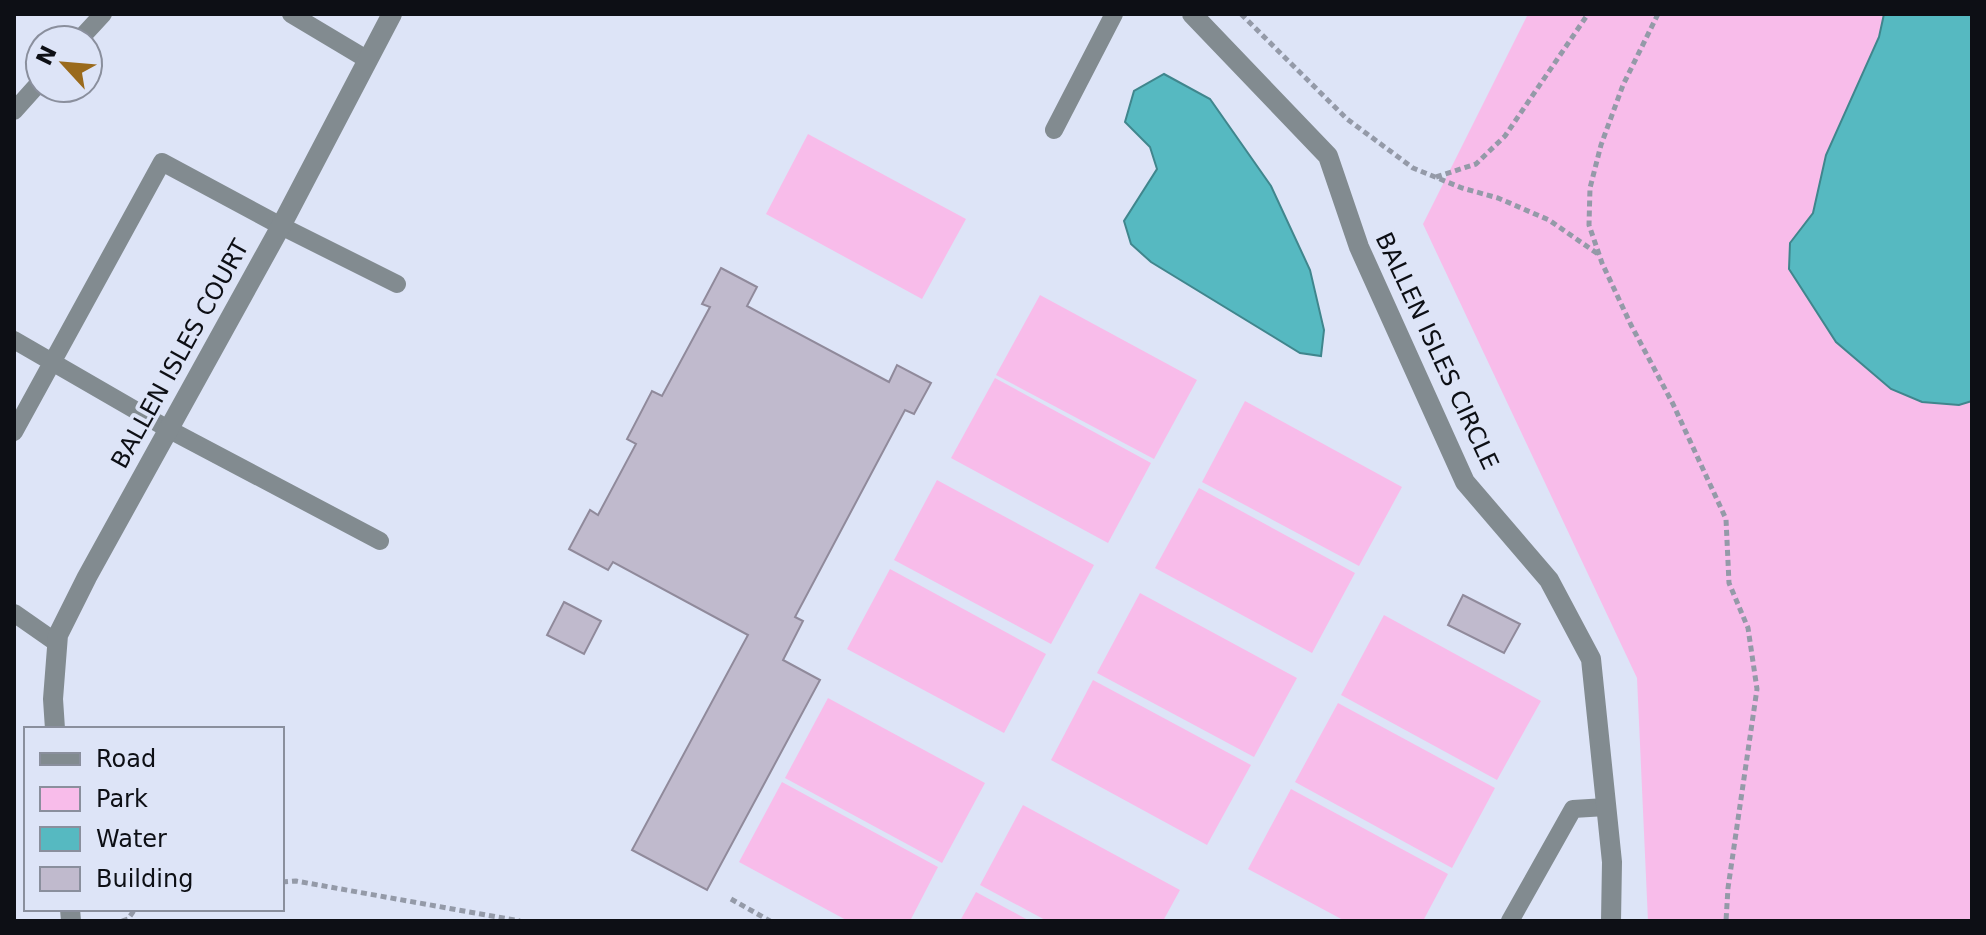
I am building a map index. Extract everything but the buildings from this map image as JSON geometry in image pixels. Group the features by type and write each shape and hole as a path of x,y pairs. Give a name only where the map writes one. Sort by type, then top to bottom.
{"street":[{"name":"BALLEN ISLES COURT","path":"55,727 53,699 58,635 281,226 392,14"},
{"name":"BALLEN ISLES CIRCLE","path":"1192,14 1328,156 1359,247 1465,482 1549,580 1591,659 1612,862 1611,921"}],"lane":[{"path":"291,14 368,60"},
{"path":"1054,130 1114,14"},
{"path":"14,432 162,162 397,284"},
{"path":"14,340 168,429 380,541"},
{"path":"14,613 57,643"},
{"path":"1510,921 1573,809 1606,807"}],"path":[{"path":"1241,14 1347,119 1413,168 1549,220 1599,255"},
{"path":"1435,177 1476,164 1505,136 1588,14"},
{"path":"1658,14 1623,85 1601,145 1590,188 1589,225 1631,325 1673,404 1726,519 1729,583 1748,628 1757,689 1730,872 1726,921"},
{"path":"284,882 296,881 520,921"},
{"path":"731,899 770,921"}],"green space":[{"path":"1528,14 1972,14 1972,921 1648,921 1637,678 1423,224"},
{"path":"808,134 966,219 922,299 766,214"},
{"path":"1040,295 1197,380 1154,459 996,375"},
{"path":"995,378 1151,463 1108,543 951,458"},
{"path":"1245,401 1402,487 1359,566 1202,482"},
{"path":"937,480 1094,565 1051,644 894,560"},
{"path":"1199,488 1355,573 1312,653 1155,568"},
{"path":"890,569 1046,654 1004,733 847,649"},
{"path":"1140,593 1297,678 1254,757 1097,673"},
{"path":"1384,615 1541,701 1497,780 1341,695"},
{"path":"1093,680 1251,765 1207,845 1051,760"},
{"path":"828,698 985,783 942,863 785,778"},
{"path":"1338,703 1495,788 1452,868 1295,782"},
{"path":"782,782 938,867 910,921 848,921 739,862"},
{"path":"1291,789 1448,874 1423,921 1345,921 1248,869"},
{"path":"1023,805 1180,890 1163,921 1047,921 980,885"},
{"path":"976,892 1030,921 960,921"}],"water":[{"path":"1884,14 1972,14 1972,401 1959,405 1922,402 1891,389 1836,342 1789,269 1790,243 1813,213 1826,155 1879,37"},
{"path":"1164,74 1210,99 1271,186 1310,270 1324,330 1321,356 1300,353 1151,262 1131,244 1124,221 1157,169 1150,147 1125,122 1134,91"}]}
